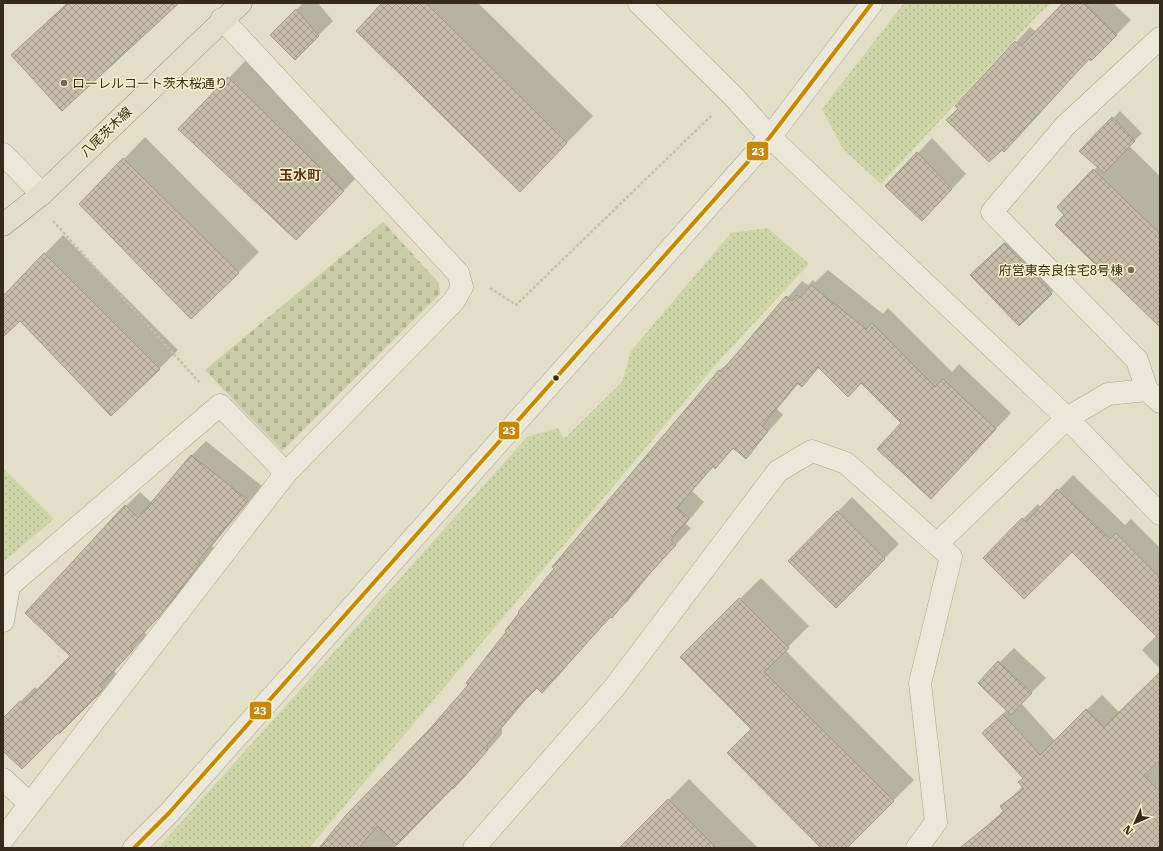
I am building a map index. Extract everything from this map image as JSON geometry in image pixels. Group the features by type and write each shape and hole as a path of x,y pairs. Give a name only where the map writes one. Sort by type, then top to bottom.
{"main road":[{"name":"八尾茨木線","path":"3,225 42,194 222,19 241,3"}],"street":[{"path":"640,3 734,96 770,137 1067,418 1160,514"},
{"path":"134,848 169,813 770,137 872,3"},
{"path":"3,839 286,473 454,301 462,287 458,274 222,19"},
{"path":"937,544 1067,418 1108,394 1153,396 1137,360 992,212 1065,126 1160,38"},
{"path":"3,154 42,194"},
{"path":"3,621 6,586 220,405 286,473"},
{"path":"474,848 614,688 778,471 812,451 846,462 952,557 920,684 936,822 917,848"},
{"path":"3,778 30,804"}],"path":[{"path":"485,284 516,305 707,119 734,96"},
{"path":"42,194 54,224 220,405"}],"green space":[{"path":"904,3 1051,3 1037,16 881,184 843,149 822,109"},
{"path":"383,222 439,283 440,294 282,451 205,370"},
{"path":"768,228 809,264 718,362 309,848 158,848 527,437 558,428 564,439 622,382 631,351 731,233"},
{"path":"3,468 54,519 3,562"}],"building":[{"name":"ローレルコート茨木桜通り","path":"68,3 179,3 62,111 11,55"},
{"path":"382,3 426,3 567,143 520,192 356,31"},
{"path":"1063,3 1084,3 1117,35 1091,61 1089,59 1004,152 1002,150 989,162 946,120 958,109 955,106 1015,41 1021,46"},
{"path":"296,9 319,36 295,60 270,35"},
{"path":"228,77 344,191 296,240 178,129"},
{"path":"1112,117 1135,141 1104,173 1079,151"},
{"path":"917,152 952,189 922,221 885,186"},
{"path":"123,158 239,273 191,319 79,204"},
{"name":"府営東奈良住宅8号棟","path":"1093,169 1160,234 1160,327 1055,225 1064,215 1057,207"},
{"path":"1004,243 1052,294 1019,326 970,275"},
{"path":"44,253 160,369 111,416 20,321 3,337 3,296"},
{"path":"811,285 866,329 872,323 935,387 943,379 996,429 931,499 877,449 901,423 861,383 848,397 818,367 802,387 797,383 762,426 768,431 746,459 733,448 715,469 713,466 677,508 689,518 671,540 676,545 638,586 612,618 610,617 542,693 537,688 528,697 527,696 487,745 487,751 453,789 452,788 397,845 377,826 359,848 319,848 347,814 428,731 468,685 466,683 506,632 505,631 519,613 518,612 554,569 552,567 719,370 721,372 786,296 792,301 797,295 800,298"},
{"path":"191,455 248,500 198,561 200,563 159,617 130,647 133,650 100,686 103,689 98,695 22,769 3,751 3,718 20,701 23,704 70,656 25,613 125,505 138,518"},
{"path":"1057,489 1110,539 1116,533 1160,578 1160,640 1072,552 1024,599 983,558 1022,518 1026,522"},
{"path":"837,511 885,559 836,608 788,561"},
{"path":"739,598 789,648 764,672 894,801 847,848 821,848 727,753 751,729 680,657"},
{"path":"998,661 1032,693 1011,715 978,683"},
{"path":"1160,672 1160,760 1144,775 1160,792 1160,848 960,848 1004,812 1000,806 1024,789 1018,782 1023,778 982,733 1003,714 1040,755 1086,709 1104,727"},
{"path":"668,799 716,848 619,848"}],"transit line":[{"name":"23","path":"134,848 169,813 770,137 872,3"}],"place":[{"name":"ローレルコート茨木桜通り","path":"64,83"},
{"name":"府営東奈良住宅8号棟","path":"1131,270"}],"district":[{"name":"玉水町","path":"300,175"}]}
